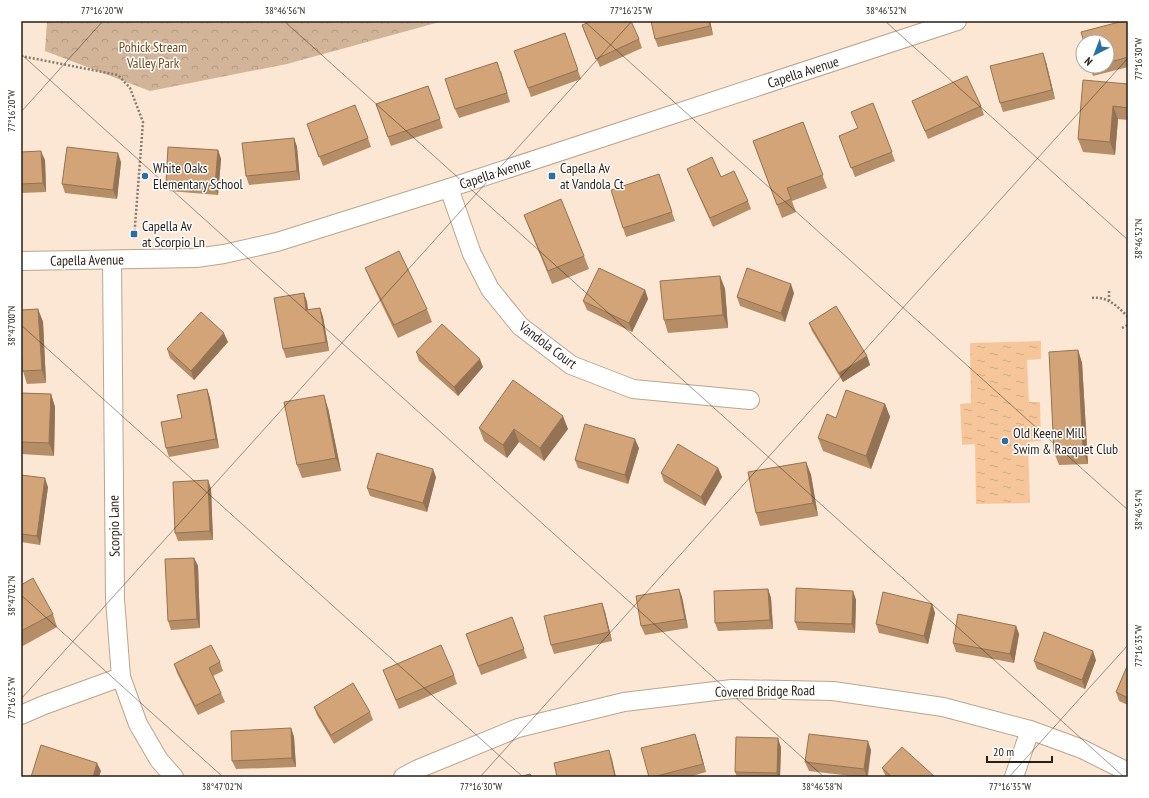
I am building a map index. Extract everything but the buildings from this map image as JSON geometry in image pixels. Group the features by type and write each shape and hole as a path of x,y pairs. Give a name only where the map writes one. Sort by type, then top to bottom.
{"street":[{"name":"Capella Avenue","path":"21,261 196,258 224,254 277,242 449,188 957,21"},
{"name":"Vandola Court","path":"449,188 472,254 490,289 520,326 571,365 633,389 750,400"},
{"name":"Scorpio Lane","path":"112,260 115,598 121,677 138,724 159,760 174,777"},
{"path":"21,716 44,705 121,677"},
{"name":"Covered Bridge Road","path":"403,777 418,769 518,728 624,702 732,689 833,691 943,706 1030,730 1082,749 1128,772"},
{"path":"1014,777 1030,730"}],"path":[{"path":"21,56 118,75 130,88 143,122 134,234 134,259"},
{"path":"1109,291 1109,301"},
{"path":"1092,298 1098,297 1114,303 1128,317"},
{"path":"1122,328 1128,324"}],"green space":[{"name":"Pohick Stream Valley Park","path":"47,21 443,21 287,64 150,91 45,51"}],"water":[{"path":"1041,341 1041,359 1027,360 1029,402 1040,402 1041,441 1028,442 1030,503 976,504 975,444 962,445 960,404 971,403 970,343"}],"place":[{"name":"White Oaks Elementary School","path":"145,176"},
{"name":"Capella Av at Vandola Ct","path":"552,176"},
{"name":"Capella Av at Scorpio Ln","path":"134,234"},
{"name":"Old Keene Mill Swim & Racquet Club","path":"1005,441"}]}
